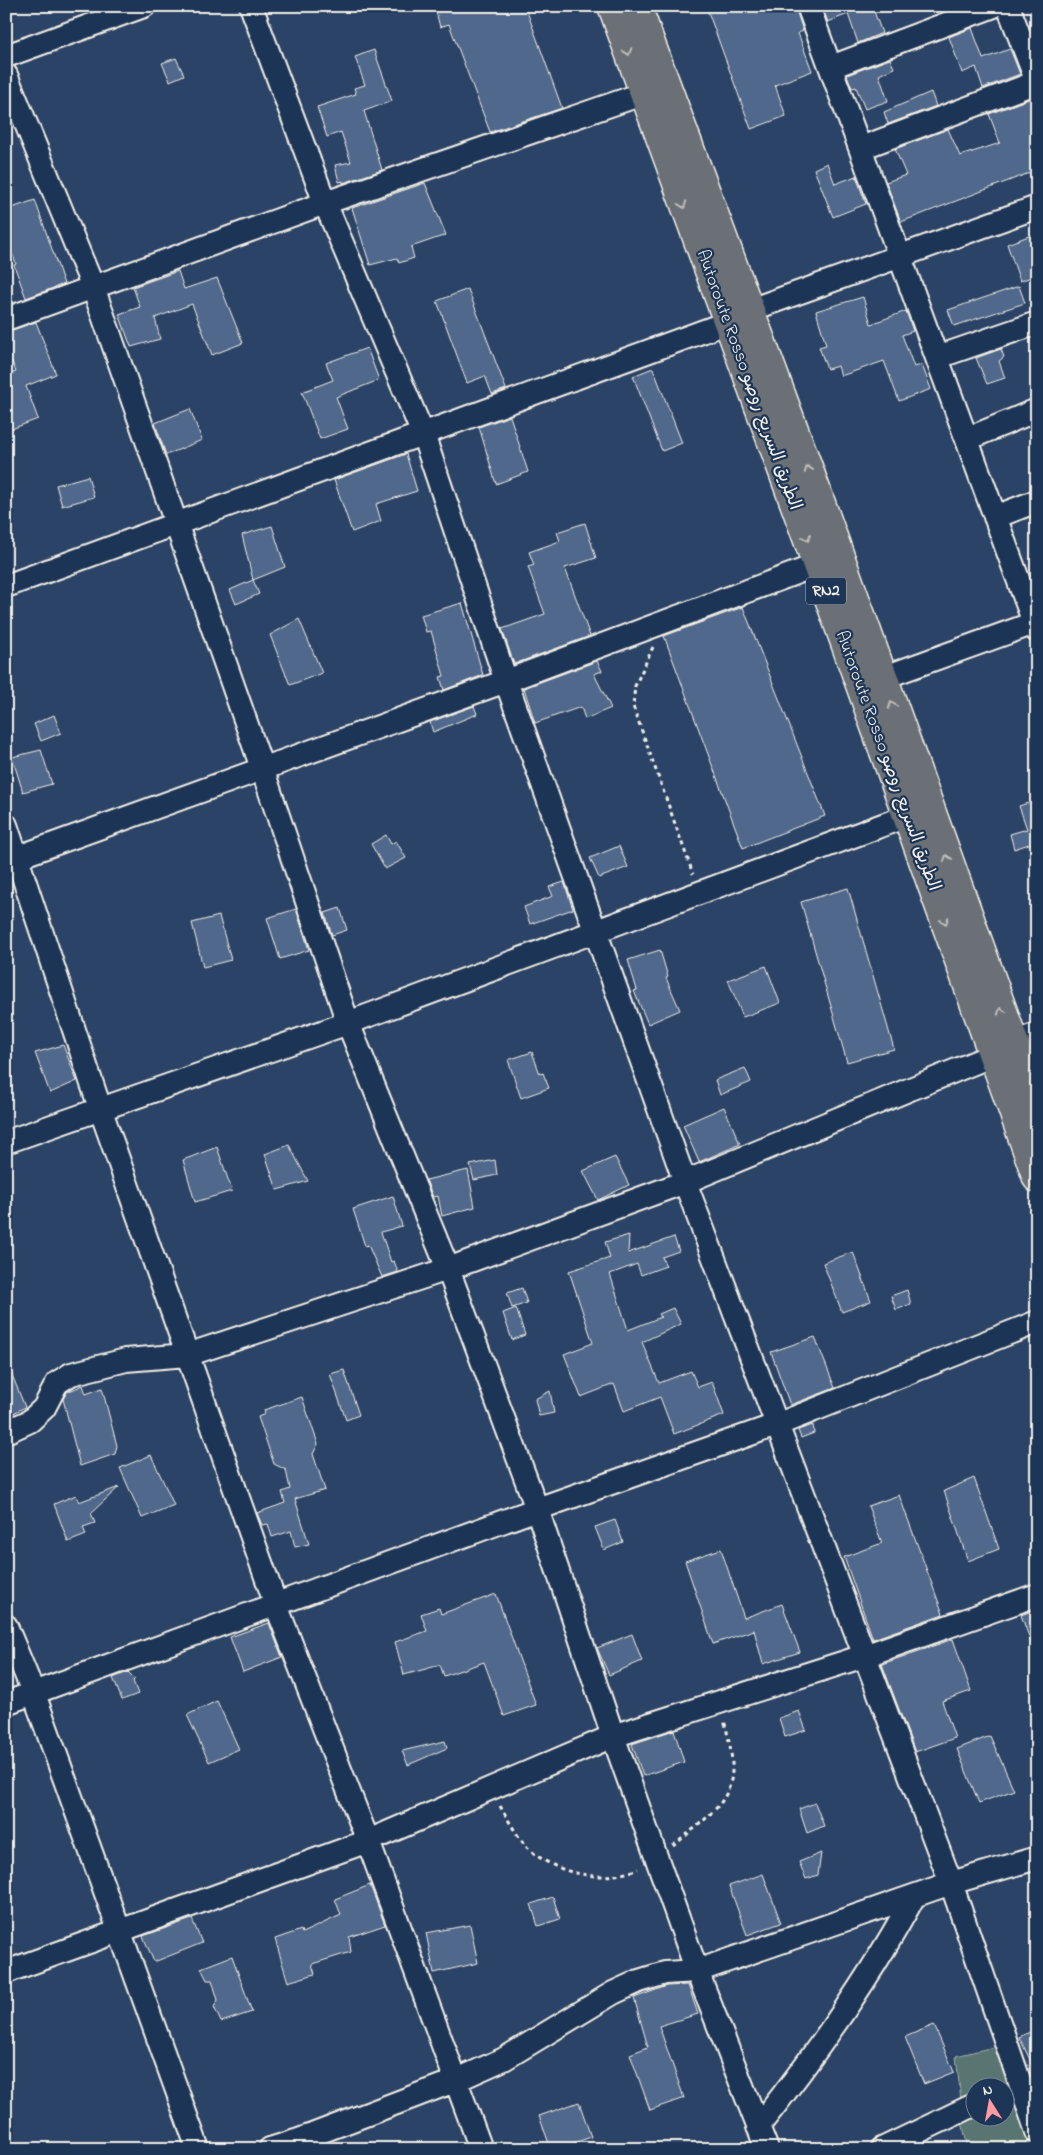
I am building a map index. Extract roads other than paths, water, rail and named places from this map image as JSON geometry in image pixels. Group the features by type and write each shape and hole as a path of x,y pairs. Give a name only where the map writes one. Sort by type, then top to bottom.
{"highway":[{"name":"Autoroute Rosso الطريق السريع روصو","path":"612,6 642,94 817,565 907,816 1014,1044 1037,1178"},
{"name":"Autoroute Rosso الطريق السريع روصو","path":"637,6 750,310 1037,1106"}],"street":[{"path":"6,56 144,6"},
{"path":"251,6 325,203 423,434 506,681 684,1182 950,1883 1037,2132"},
{"path":"808,6 1036,626 882,678"},
{"path":"831,67 994,6"},
{"path":"861,148 1037,82 1008,6"},
{"path":"6,75 93,287 262,768 348,1023 448,1269 537,1509 613,1736 697,1971 767,2149"},
{"path":"6,319 325,203 642,94"},
{"path":"750,310 1037,207"},
{"path":"6,586 726,323"},
{"path":"938,357 1037,323"},
{"path":"967,439 1037,410"},
{"path":"995,517 1037,501"},
{"path":"18,857 506,681 817,565"},
{"path":"6,1142 348,1023 907,816"},
{"path":"6,825 100,1108 276,1605 368,1840 481,2149"},
{"path":"6,1432 30,1421 44,1408 57,1383 71,1374 126,1360 187,1355 448,1269 684,1182 1014,1044"},
{"path":"6,1703 537,1509 776,1426 1037,1322"},
{"path":"6,1972 368,1840 613,1736 864,1656 1037,1595"},
{"path":"6,1626 34,1694 198,2149"},
{"path":"270,2149 299,2140 457,2080 504,2058 613,1993 639,1981 665,1973 697,1971 913,1898 950,1883 1037,1858"},
{"path":"758,2127 825,2040 886,1948 913,1898"},
{"path":"882,2149 966,2109"}]}
